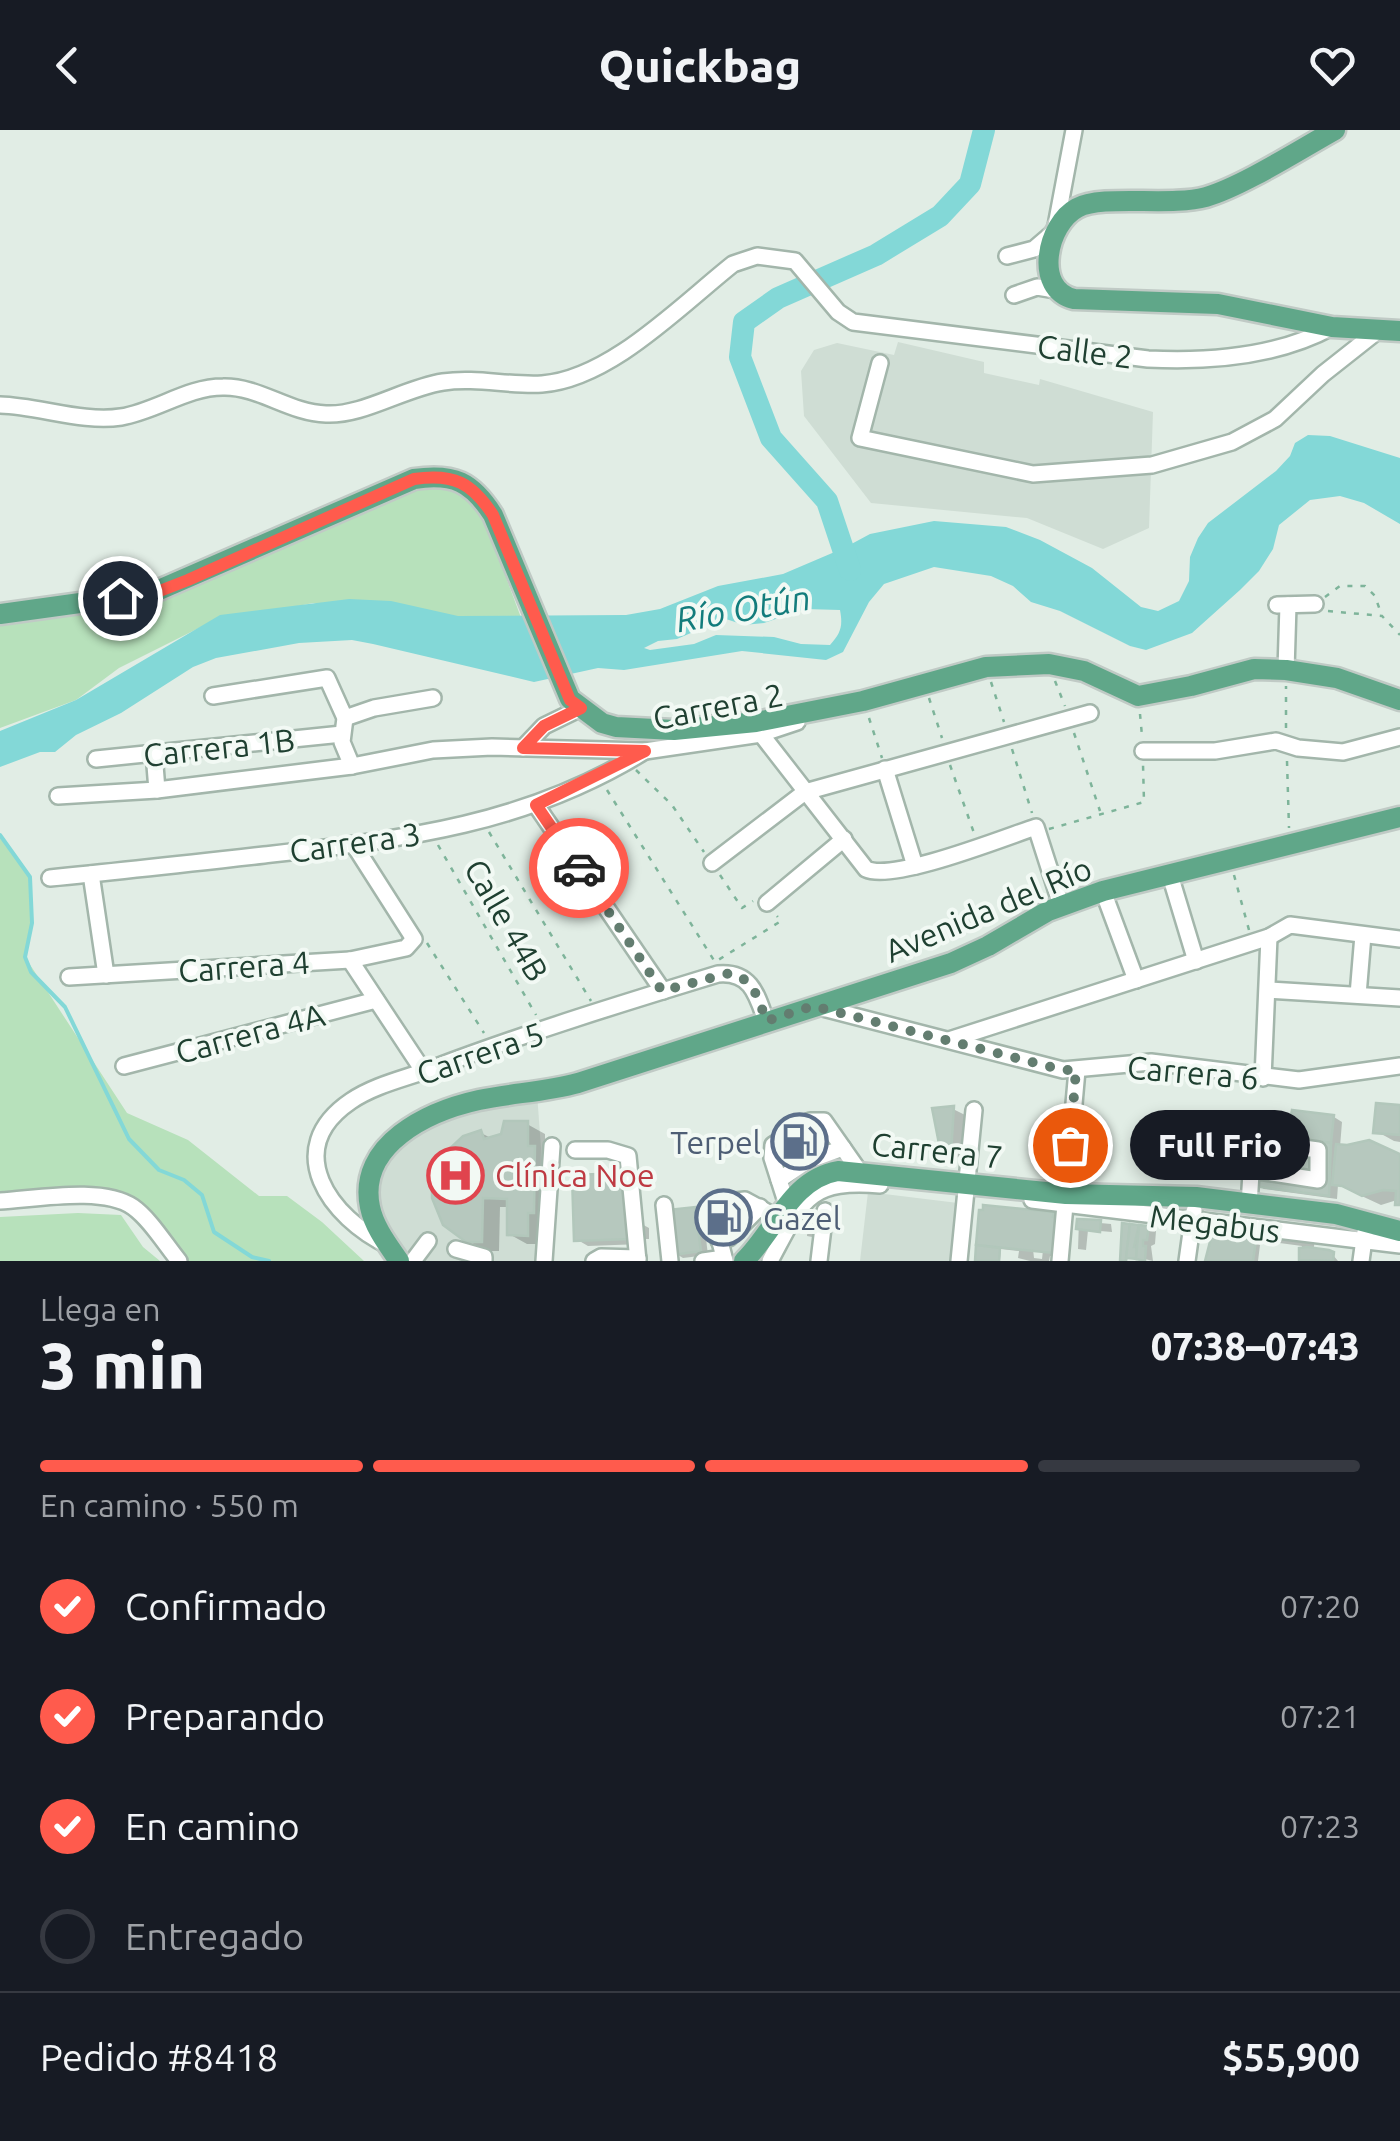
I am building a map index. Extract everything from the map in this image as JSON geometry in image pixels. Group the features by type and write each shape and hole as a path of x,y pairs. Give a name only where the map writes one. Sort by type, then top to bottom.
{"main road":[{"path":"1327,132 1207,196 1174,203 1082,205 1072,210 1055,230 1050,258 1054,290 1066,297 1089,300 1218,304 1332,327 1390,330"},
{"path":"0,614 152,594 414,479 440,477 462,482 478,492 493,515 576,704 616,728 674,730 756,722 864,701"},
{"name":"Carrera 2","path":"864,701 986,666 1050,664 1084,672 1138,696 1254,670 1286,670"},
{"path":"1286,670 1337,678 1400,700"},
{"name":"Avenida del Río","path":"394,1254 371,1211 369,1182 373,1167 388,1145 412,1127 469,1102 556,1089 951,963 1061,906 1103,891 1400,816"},
{"name":"Carrera 7","path":"728,1255 759,1246 775,1210 803,1187 821,1176 859,1171 1066,1199 1196,1197 1336,1214 1365,1232 1400,1231"}],"street":[{"path":"1007,256 1034,248 1055,230 1074,130"},
{"name":"Calle 2","path":"0,405 118,418 187,394 224,386 247,390 298,411 334,414 446,381 539,384 565,380 614,359 733,264 757,256 795,261 838,312 853,322 1148,359 1194,361 1266,350 1302,341 1332,327"},
{"path":"1014,294 1037,287 1054,290"},
{"path":"880,363 860,438 1033,474 1152,466 1232,442 1275,419 1323,374 1390,330"},
{"path":"1286,670 1282,605 1315,604"},
{"path":"213,696 328,678 344,726 345,755 352,766"},
{"name":"Carrera 1B","path":"96,759 344,726 374,708 433,698"},
{"name":"Carrera 2","path":"58,796 157,790 352,766 434,750 645,751 760,734 864,701"},
{"path":"523,748 544,726 576,704"},
{"path":"712,863 805,792 1090,714"},
{"path":"760,734 866,868 877,874 915,866 1036,827 1061,906"},
{"path":"1143,751 1215,751 1276,741 1298,748 1344,752 1400,736"},
{"name":"Carrera 3","path":"50,878 354,845 483,822 536,805 645,751"},
{"path":"154,753 157,790"},
{"path":"885,769 915,866"},
{"path":"536,805 662,991"},
{"path":"767,903 844,839"},
{"path":"354,845 414,939"},
{"path":"91,874 106,975"},
{"path":"1170,875 1196,960"},
{"path":"1103,891 1136,980"},
{"path":"947,1041 1261,940 1290,925 1400,939"},
{"path":"1358,995 1363,935"},
{"name":"Carrera 4","path":"69,977 350,960 406,948 414,939"},
{"path":"1261,940 1268,990 1263,1078"},
{"path":"350,960 424,1072"},
{"name":"Carrera 5","path":"394,1254 366,1235 325,1195 317,1167 318,1141 330,1121 350,1102 375,1088 492,1046 718,974 740,976 755,990 766,1021"},
{"path":"1268,990 1400,998"},
{"name":"Carrera 4A","path":"124,1066 376,1000"},
{"name":"Carrera 6","path":"813,1006 1063,1070 1151,1062 1299,1080 1400,1066"},
{"path":"1060,1261 1076,1070"},
{"path":"958,1261 974,1110"},
{"path":"775,1210 779,1180 772,1158 773,1144 810,1121 824,1121 859,1171"},
{"path":"1250,1205 1253,1141 1318,1150 1318,1180 1252,1170"},
{"path":"544,1261 552,1146"},
{"path":"779,1180 808,1161 843,1148"},
{"path":"575,1150 608,1150 628,1156 638,1259 601,1257 594,1261"},
{"path":"770,1261 804,1202 832,1185 852,1182 967,1188"},
{"path":"1187,1261 1196,1197"},
{"path":"0,1201 116,1198 135,1208 179,1261"},
{"name":"Megabus","path":"1066,1199 1192,1220 1365,1232 1400,1246"},
{"path":"728,1255 712,1211 716,1203 745,1200 775,1210"},
{"path":"664,1204 670,1261"},
{"path":"728,1255 729,1238 775,1210"},
{"path":"820,1261 825,1210"},
{"path":"1361,1261 1365,1232"},
{"path":"413,1261 428,1241"},
{"path":"456,1249 484,1257 484,1261"},
{"path":"703,1261 728,1255"}],"path":[{"path":"1382,616 1320,610 1315,604 1340,586 1364,586 1375,596 1382,616 1400,635"},
{"path":"1050,664 1100,812"},
{"path":"1286,670 1290,844"},
{"path":"864,701 885,769"},
{"path":"598,776 714,962 780,920 758,897 742,908 672,805 628,761"},
{"path":"1038,833 1144,802"},
{"path":"483,822 597,1012"},
{"name":"Calle 44B","path":"430,832 544,1030"},
{"path":"1229,860 1261,940"},
{"path":"414,939 423,937 492,1046"}],"shaded area":[{"path":"898,342 984,362 984,373 1039,385 1040,379 1153,412 1149,528 1103,549 1027,518 871,503 804,416 801,371 814,350 837,343 894,355"},
{"name":"Clínica Noe","path":"537,1093 541,1148 539,1261 399,1261 369,1182 411,1127"},
{"path":"868,1192 958,1203 951,1261 860,1261"}],"green space":[{"path":"452,479 479,505 529,639 313,603 207,624 119,668 76,700 0,728 0,615 153,593 373,498"},
{"path":"0,836 29,878 31,924 25,957 127,1113 188,1140 259,1196 287,1196 364,1261 179,1261 135,1208 87,1196 0,1198"},
{"path":"121,1215 143,1247 160,1261 0,1261 0,1217"}],"water":[{"name":"Río Otún","path":"1308,435 1330,436 1400,458 1400,524 1364,503 1340,496 1310,500 1279,525 1273,549 1240,590 1192,633 1146,650 1031,602 1013,586 991,576 934,567 884,584 869,602 843,652 826,660 742,651 624,670 598,668 534,682 352,640 299,643 216,658 193,667 121,713 76,735 55,752 40,752 0,767 0,731 76,700 220,615 349,599 391,601 458,616 626,615 660,609 718,586 783,574 870,534 934,521 1006,527 1040,540 1092,568 1141,607 1158,611 1179,601 1189,581 1190,557 1208,523 1276,471 1290,456 1295,443","holes":["805,609 840,610 840,629 830,645 801,644 774,637 716,635 694,644 644,648 726,619 744,625 764,623"]}],"building":[{"path":"1376,1103 1400,1105 1400,1135 1373,1133"},
{"path":"954,1106 951,1154 941,1154 932,1108"},
{"path":"1292,1110 1334,1115 1331,1143 1260,1135 1262,1118 1290,1121"},
{"path":"504,1121 528,1121 528,1146 535,1146 534,1213 528,1213 528,1236 507,1235 507,1199 483,1198 482,1242 466,1242 443,1225 432,1198 432,1182 444,1154 463,1136 481,1130 484,1139 501,1134"},
{"name":"Terpel","path":"815,1126 822,1139 784,1158 777,1145"},
{"path":"1369,1140 1400,1154 1400,1205 1395,1205 1396,1191 1362,1196 1332,1185 1336,1144"},
{"path":"1324,1142 1331,1143 1329,1196 1253,1186 1253,1177 1320,1186"},
{"path":"1262,1147 1314,1153 1313,1173 1261,1167"},
{"path":"626,1173 631,1239 574,1241 572,1175"},
{"path":"983,1205 1054,1212 1053,1217 1057,1218 1053,1253 976,1245 979,1210 983,1210"},
{"path":"695,1207 701,1251 673,1255 667,1210"},
{"path":"1077,1219 1101,1220 1100,1232 1076,1229"},
{"path":"1122,1223 1130,1224 1126,1261 1120,1261"},
{"path":"1130,1224 1139,1225 1134,1247 1136,1259 1126,1258"},
{"path":"1139,1225 1149,1226 1147,1240 1143,1240 1145,1261 1136,1259"},
{"path":"1212,1234 1256,1240 1253,1261 1205,1261"},
{"path":"976,1245 1000,1248 999,1261 975,1261"},
{"path":"1299,1248 1334,1252 1333,1261 1299,1260"}],"waterway":[{"path":"850,570 827,501 771,438 740,357 744,322 778,298 876,255 940,216 970,184 984,130"},
{"path":"0,835 30,877 32,923 25,957 31,972 65,1007 129,1139 159,1170 184,1180 202,1195 214,1232 252,1257 269,1261"}],"way so far":[{"path":"579,868 662,991 730,973 740,976 755,990 766,1021 813,1006 1063,1070 1076,1070 1070,1145"}],"place":[{"name":"Terpel","path":"800,1142"},
{"name":"Full Frio","path":"1070,1145"},
{"name":"Clínica Noe","path":"456,1175"},
{"name":"Gazel","path":"724,1218"}],"route":[{"path":"120,598 152,594 188,580 414,479 431,476 462,482 478,492 493,515 570,700 581,708 544,726 523,748 645,751 536,805 579,868"}]}
